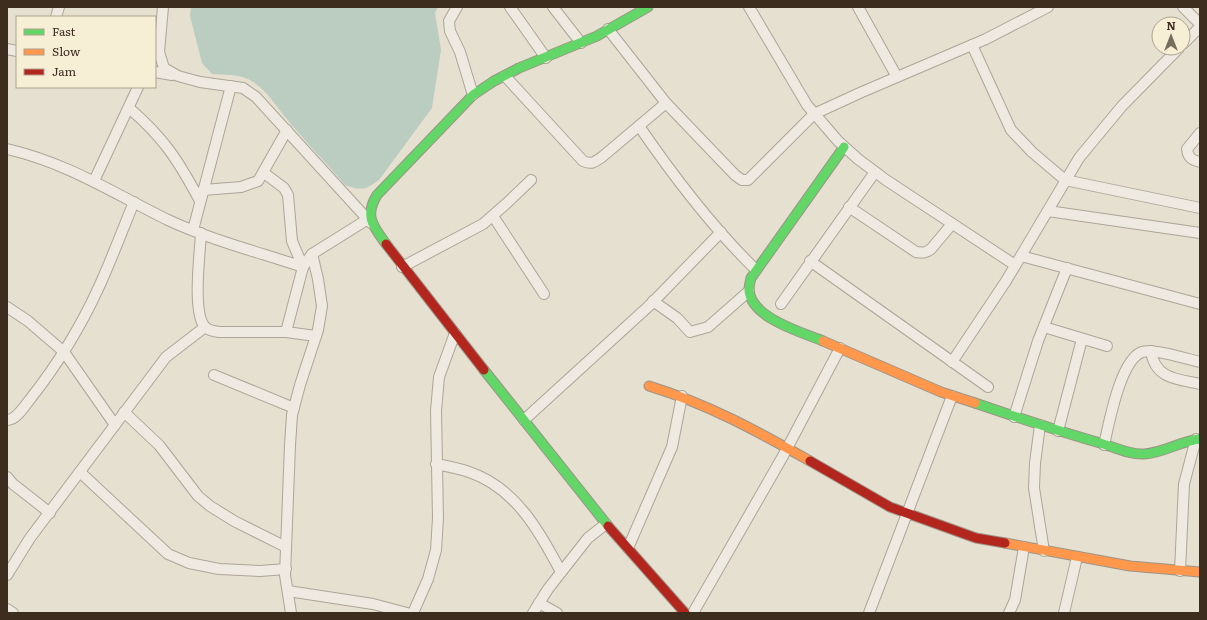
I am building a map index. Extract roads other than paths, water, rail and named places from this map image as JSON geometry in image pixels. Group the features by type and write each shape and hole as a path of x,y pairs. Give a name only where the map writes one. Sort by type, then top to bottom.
{"street":[{"path":"163,7 159,52 164,68 178,76"},
{"path":"457,7 449,20 450,31 460,52 473,95"},
{"path":"510,7 546,58"},
{"path":"553,7 581,43"},
{"path":"370,221 371,205 377,195 473,95 504,76 581,43 648,7"},
{"path":"749,7 798,92 814,114 844,147 875,172 1015,265"},
{"path":"858,7 897,77"},
{"path":"608,29 666,103 735,175 742,180 748,180 814,114 972,45 1048,7"},
{"path":"1183,7 1200,25 1191,35"},
{"path":"972,45 1011,130 1032,152 1065,180 1200,208"},
{"path":"952,362 1021,256 1079,158 1097,134 1122,106 1171,56"},
{"path":"156,72 200,82 243,88 256,97 370,221 402,267 606,524 685,613"},
{"path":"504,76 583,161 589,164 595,163 666,103"},
{"path":"231,86 200,201 197,231 198,306 205,327 211,331 219,332 286,332 316,336"},
{"path":"94,181 138,88"},
{"path":"129,108 153,129 172,152 182,166 200,201"},
{"path":"639,126 675,178 756,270"},
{"path":"204,190 251,185 258,181 264,173 287,130"},
{"path":"1200,133 1188,149 1188,155 1192,159 1200,162"},
{"path":"844,147 751,278 749,291 756,307 774,321 952,396 1058,432 1144,454 1158,451 1187,440 1198,439 1184,484 1180,571"},
{"path":"7,149 50,162 94,181 134,202 197,231 303,267"},
{"path":"781,304 810,261 875,172"},
{"path":"264,173 284,188 288,195 292,241 303,267"},
{"path":"402,267 478,226 493,216 531,180"},
{"path":"7,420 16,416 25,406 49,375 64,352 98,290 134,202"},
{"path":"849,207 916,252 922,253 931,249 952,224"},
{"path":"1048,211 1200,234"},
{"path":"493,216 544,294"},
{"path":"286,332 303,267 312,254 370,221"},
{"path":"524,420 653,301 721,232"},
{"path":"291,613 286,569 290,444 294,408 316,336 322,306 312,254"},
{"path":"1021,256 1200,304"},
{"path":"810,261 988,387"},
{"path":"1014,417 1044,327 1067,268"},
{"path":"653,301 677,318 690,332 708,327 749,291"},
{"path":"7,308 28,321 64,352 115,425"},
{"path":"7,575 30,538 81,473 124,412 166,358 205,327"},
{"path":"1044,327 1107,346"},
{"path":"414,613 428,579 436,550 438,518 436,411 439,377 455,333"},
{"path":"1058,432 1082,339"},
{"path":"693,613 787,449 840,348"},
{"path":"1104,445 1118,393 1127,368 1133,358 1142,352 1151,351 1200,362"},
{"path":"1151,351 1154,365 1160,372 1175,378 1200,384"},
{"path":"214,375 294,408"},
{"path":"649,386 682,396 743,423 890,506 976,538 1130,566 1200,572"},
{"path":"628,548 672,447 682,396"},
{"path":"869,613 906,512 929,460 952,396"},
{"path":"124,412 159,445 198,496 210,506 234,521 286,547"},
{"path":"1040,425 1035,463 1034,488 1044,551"},
{"path":"436,464 470,472 494,484 515,501 536,527 561,572"},
{"path":"81,473 168,554 189,563 219,570 260,571 286,569"},
{"path":"7,477 13,484 50,513"},
{"path":"533,613 561,572 588,538 606,524"},
{"path":"1009,613 1015,600 1024,547"},
{"path":"1064,613 1077,557"},
{"path":"288,592 373,604 407,613"},
{"path":"539,603 557,613"},
{"path":"7,609 13,613"}]}
